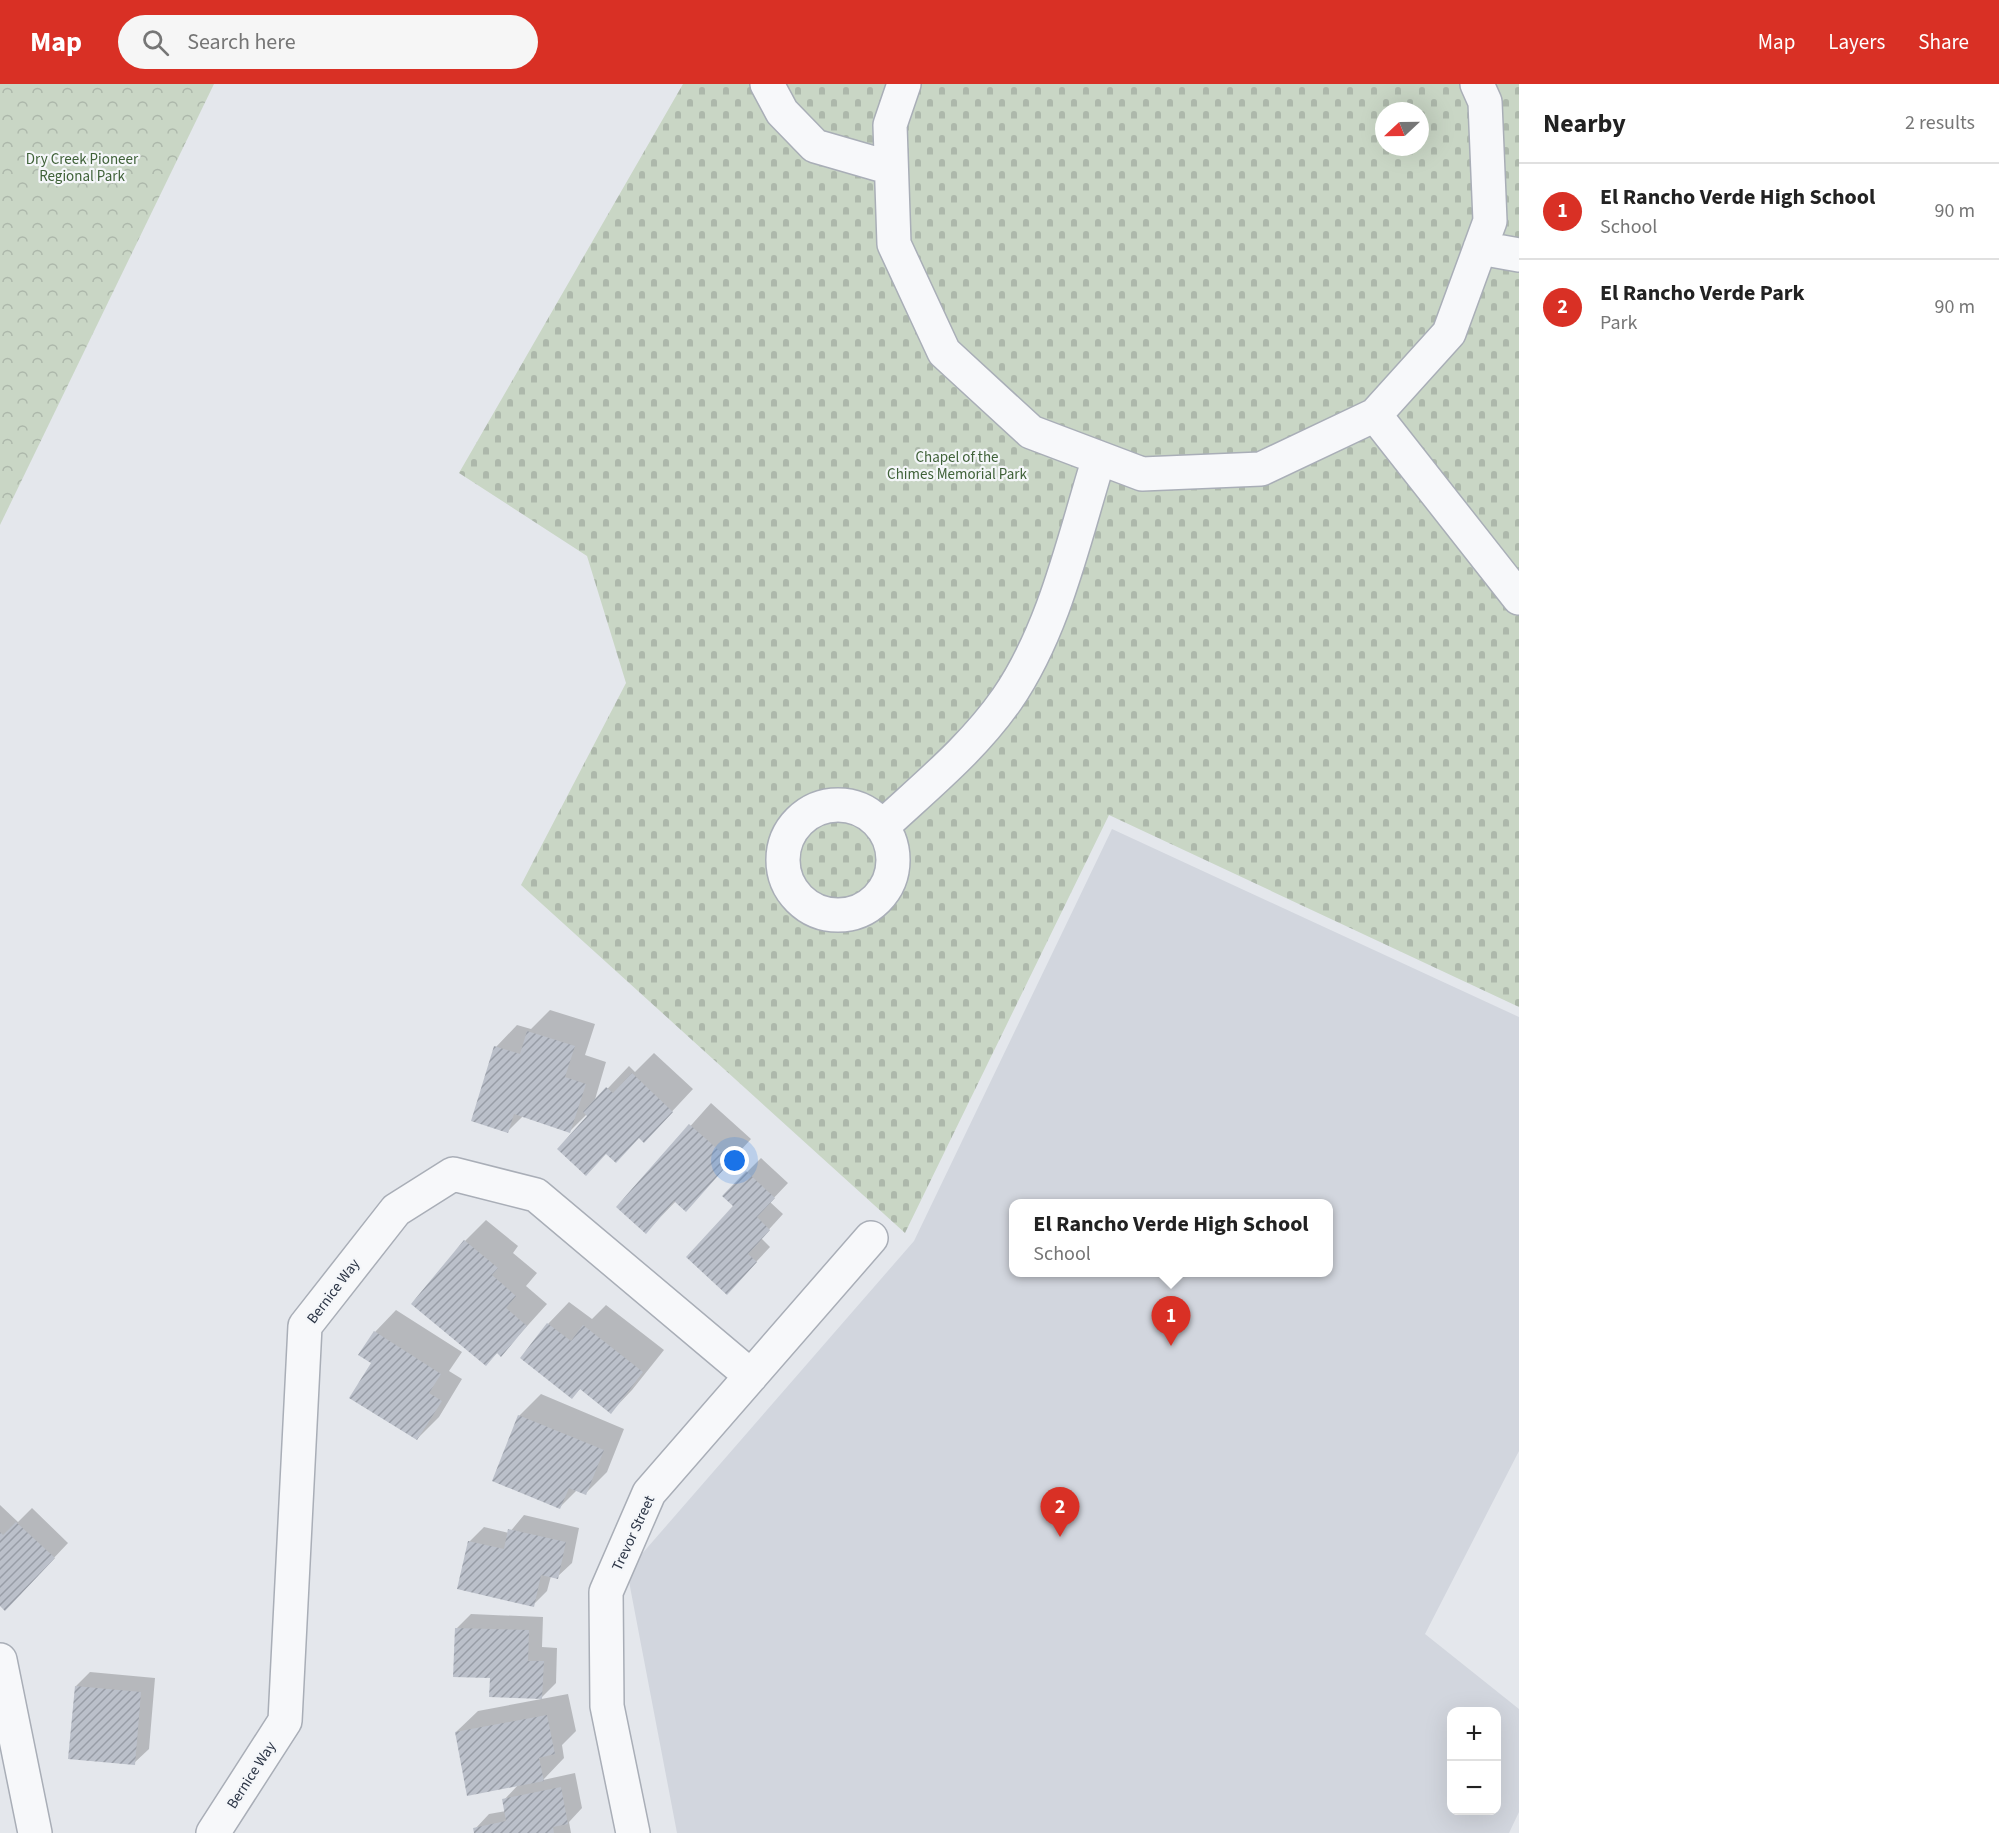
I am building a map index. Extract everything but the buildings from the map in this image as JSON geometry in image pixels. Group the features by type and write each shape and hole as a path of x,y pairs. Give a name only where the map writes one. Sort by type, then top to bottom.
{"street":[{"path":"767,84 782,112 815,146 891,168"},
{"path":"904,84 890,125 894,244 944,352 1031,432 1142,474 1261,469 1375,415 1449,333 1490,221 1485,102 1477,84"},
{"path":"1480,248 1519,255"},
{"path":"1375,415 1519,598"},
{"path":"883,826 962,754 1007,699 1045,628 1099,458"},
{"name":"Bernice Way","path":"213,1833 285,1721 305,1326 396,1210 453,1174 536,1195 751,1376"},
{"name":"Trevor Street","path":"633,1833 607,1706 606,1592 650,1493 871,1238"},
{"path":"0,1660 35,1833"}],"shaded area":[{"path":"1112,829 1519,1017 1519,1451 1425,1634 1519,1709 1519,1812 1509,1833 677,1833 627,1571 914,1241"}],"green space":[{"name":"Dry Creek Pioneer Regional Park","path":"0,84 214,84 0,525"},
{"name":"Chapel of the Chimes Memorial Park","path":"683,84 1519,84 1519,1007 1109,815 905,1233 521,885 626,683 587,556 459,473"}],"place":[{"name":"El Rancho Verde High School","path":"1171,1346"},
{"name":"El Rancho Verde Park","path":"1060,1537"}]}
